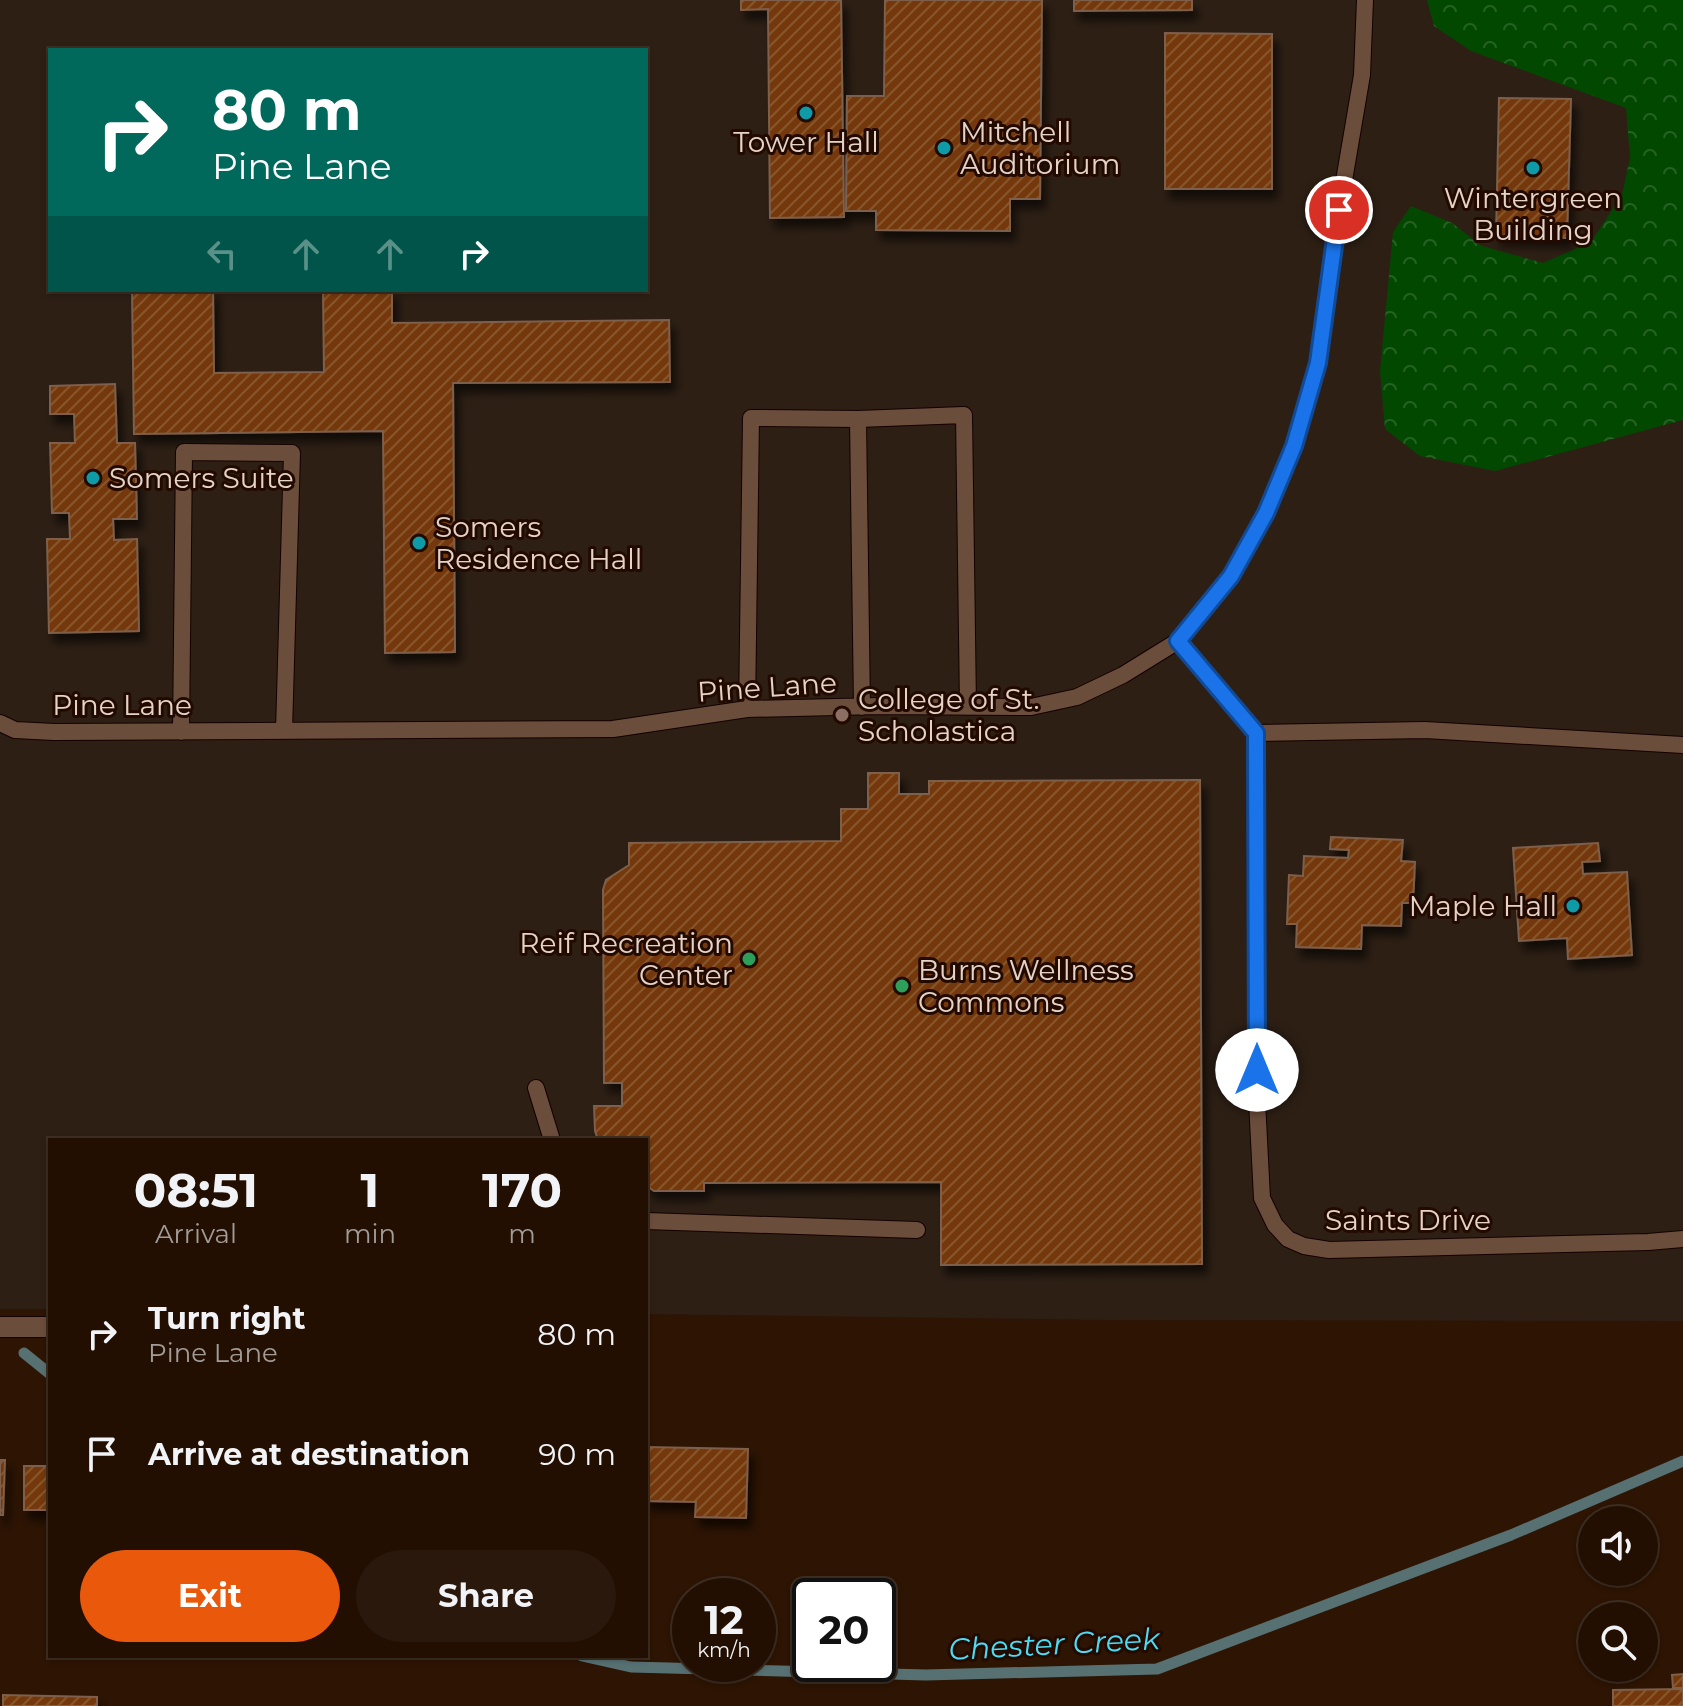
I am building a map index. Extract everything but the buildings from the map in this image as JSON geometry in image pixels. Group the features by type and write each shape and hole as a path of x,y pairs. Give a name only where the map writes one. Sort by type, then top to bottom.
{"street":[{"path":"0,1327 48,1327"}],"lane":[{"name":"Pine Lane","path":"0,723 15,730 54,732 613,729 747,709 1031,707 1077,697 1123,675 1178,641 1231,576 1266,513 1294,446 1318,363 1362,75 1365,0"},
{"path":"747,709 751,418 858,419 964,415 968,707"},
{"path":"858,419 862,707"},
{"path":"181,732 184,452 292,453 284,731"},
{"path":"1178,641 1256,733 1425,730 1683,745"},
{"name":"Saints Drive","path":"1256,733 1257,1101 1262,1198 1275,1225 1288,1239 1304,1246 1329,1250 1683,1239"},
{"path":"536,1088 551,1138"},
{"path":"648,1221 917,1230"}],"shaded area":[{"name":"College of St. Scholastica","path":"0,0 1683,0 1683,1321 1107,1320 648,1314 648,1138 48,1138 48,1309 0,1309"}],"green space":[{"path":"1427,0 1683,0 1683,420 1495,471 1420,456 1385,429 1380,371 1393,232 1411,206 1452,223 1482,246 1543,263 1591,242 1622,195 1630,157 1626,108 1471,51 1434,26"}],"waterway":[{"name":"Chester Creek","path":"24,1353 48,1372"},
{"name":"Chester Creek","path":"591,1658 631,1667 926,1675 1157,1669 1511,1535 1683,1461"}],"place":[{"name":"Tower Hall","path":"806,113"},
{"name":"Mitchell Auditorium","path":"944,148"},
{"name":"Wintergreen Building","path":"1533,168"},
{"name":"Somers Suite","path":"93,478"},
{"name":"Somers Residence Hall","path":"419,543"},
{"name":"College of St. Scholastica","path":"842,715"},
{"name":"Maple Hall","path":"1573,906"},
{"name":"Reif Recreation Center","path":"749,959"},
{"name":"Burns Wellness Commons","path":"902,986"}],"route":[{"path":"1257,1070 1256,733 1178,641 1231,576 1266,513 1294,446 1318,363 1339,210"}]}
